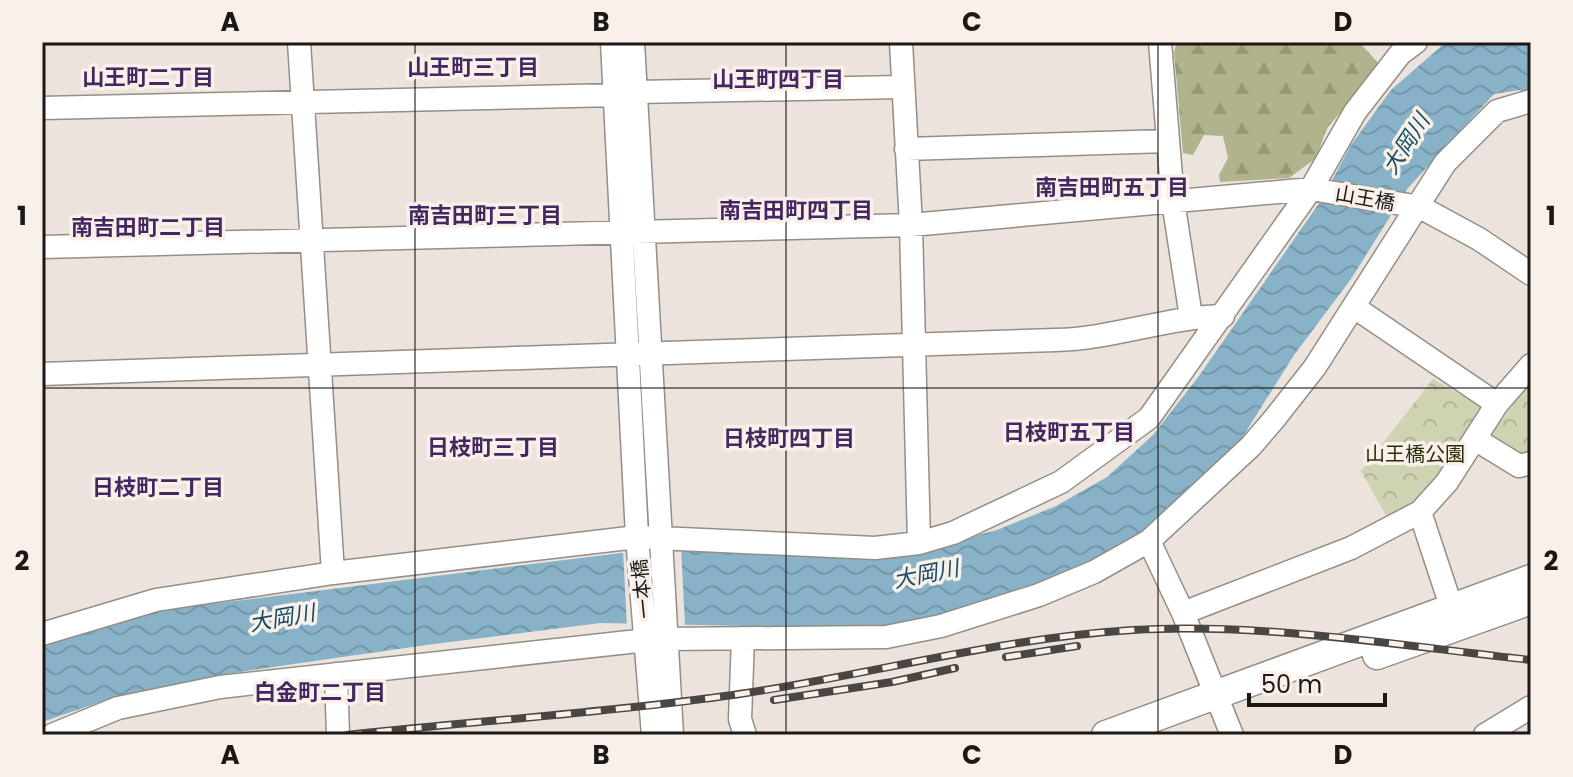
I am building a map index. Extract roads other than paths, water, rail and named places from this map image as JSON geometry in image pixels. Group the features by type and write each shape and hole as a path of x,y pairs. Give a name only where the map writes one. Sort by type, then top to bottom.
{"main road":[{"path":"1106,735 1223,714 1451,606 1531,579"},
{"path":"1159,735 1531,600"}],"street":[{"path":"299,42 333,573"},
{"path":"612,42 626,94"},
{"path":"633,42 626,94 633,233"},
{"path":"901,42 911,225 919,543"},
{"path":"1160,42 1173,201 1191,317"},
{"path":"42,634 156,600 333,573 637,537 875,548 919,543 953,533 1061,482 1149,418 1311,189 1355,112 1400,54 1416,42"},
{"path":"42,108 902,87"},
{"path":"52,735 118,708 220,687 657,640 886,637 941,626 1039,595 1094,572 1149,541 1259,437 1315,367 1420,207 1445,163 1497,111 1531,101"},
{"path":"906,149 1167,141"},
{"name":"山王橋","path":"42,247 911,225 1311,189 1420,207 1479,239 1531,274"},
{"name":"一本橋","path":"633,233 651,350 662,537 657,640"},
{"name":"一本橋","path":"633,233 628,353 637,537 657,640"},
{"path":"1354,307 1497,404"},
{"path":"42,374 651,350 1061,340 1191,317 1223,316"},
{"path":"1183,613 1351,548 1420,512 1447,482 1497,404 1531,365"},
{"path":"1475,439 1525,464"},
{"path":"1420,512 1451,606"},
{"path":"1149,541 1183,613 1223,714"},
{"path":"743,638 740,719 745,735"},
{"path":"653,735 657,640"},
{"path":"657,640 672,735"},
{"path":"336,674 338,735"},
{"path":"1485,735 1531,707"}],"water":[{"name":"大岡川","path":"1446,42 1531,42 1531,94 1520,90 1494,94 1408,188 1351,279 1294,355 1242,438 1158,518 1112,555 1047,586 894,629 600,623 239,672 115,697 42,722 42,642 139,613 621,553 684,548 857,558 922,550 997,530 1056,506 1107,477 1153,435 1199,376 1322,199 1351,145 1391,90"}],"railway":[{"path":"347,735 733,695 982,649 1133,630 1181,628 1281,632 1531,660"},
{"path":"1006,657 1077,646"},
{"path":"774,700 892,682 955,668"}],"district":[{"name":"山王町三丁目","path":"473,67"},
{"name":"山王町二丁目","path":"148,77"},
{"name":"山王町四丁目","path":"778,79"},
{"name":"南吉田町五丁目","path":"1112,187"},
{"name":"南吉田町四丁目","path":"796,210"},
{"name":"南吉田町三丁目","path":"485,215"},
{"name":"南吉田町二丁目","path":"148,227"},
{"name":"日枝町五丁目","path":"1069,432"},
{"name":"日枝町四丁目","path":"789,438"},
{"name":"日枝町三丁目","path":"493,447"},
{"name":"日枝町二丁目","path":"158,487"},
{"name":"白金町二丁目","path":"320,692"}],"park label":[{"name":"山王橋公園","path":"1415,454"}]}
